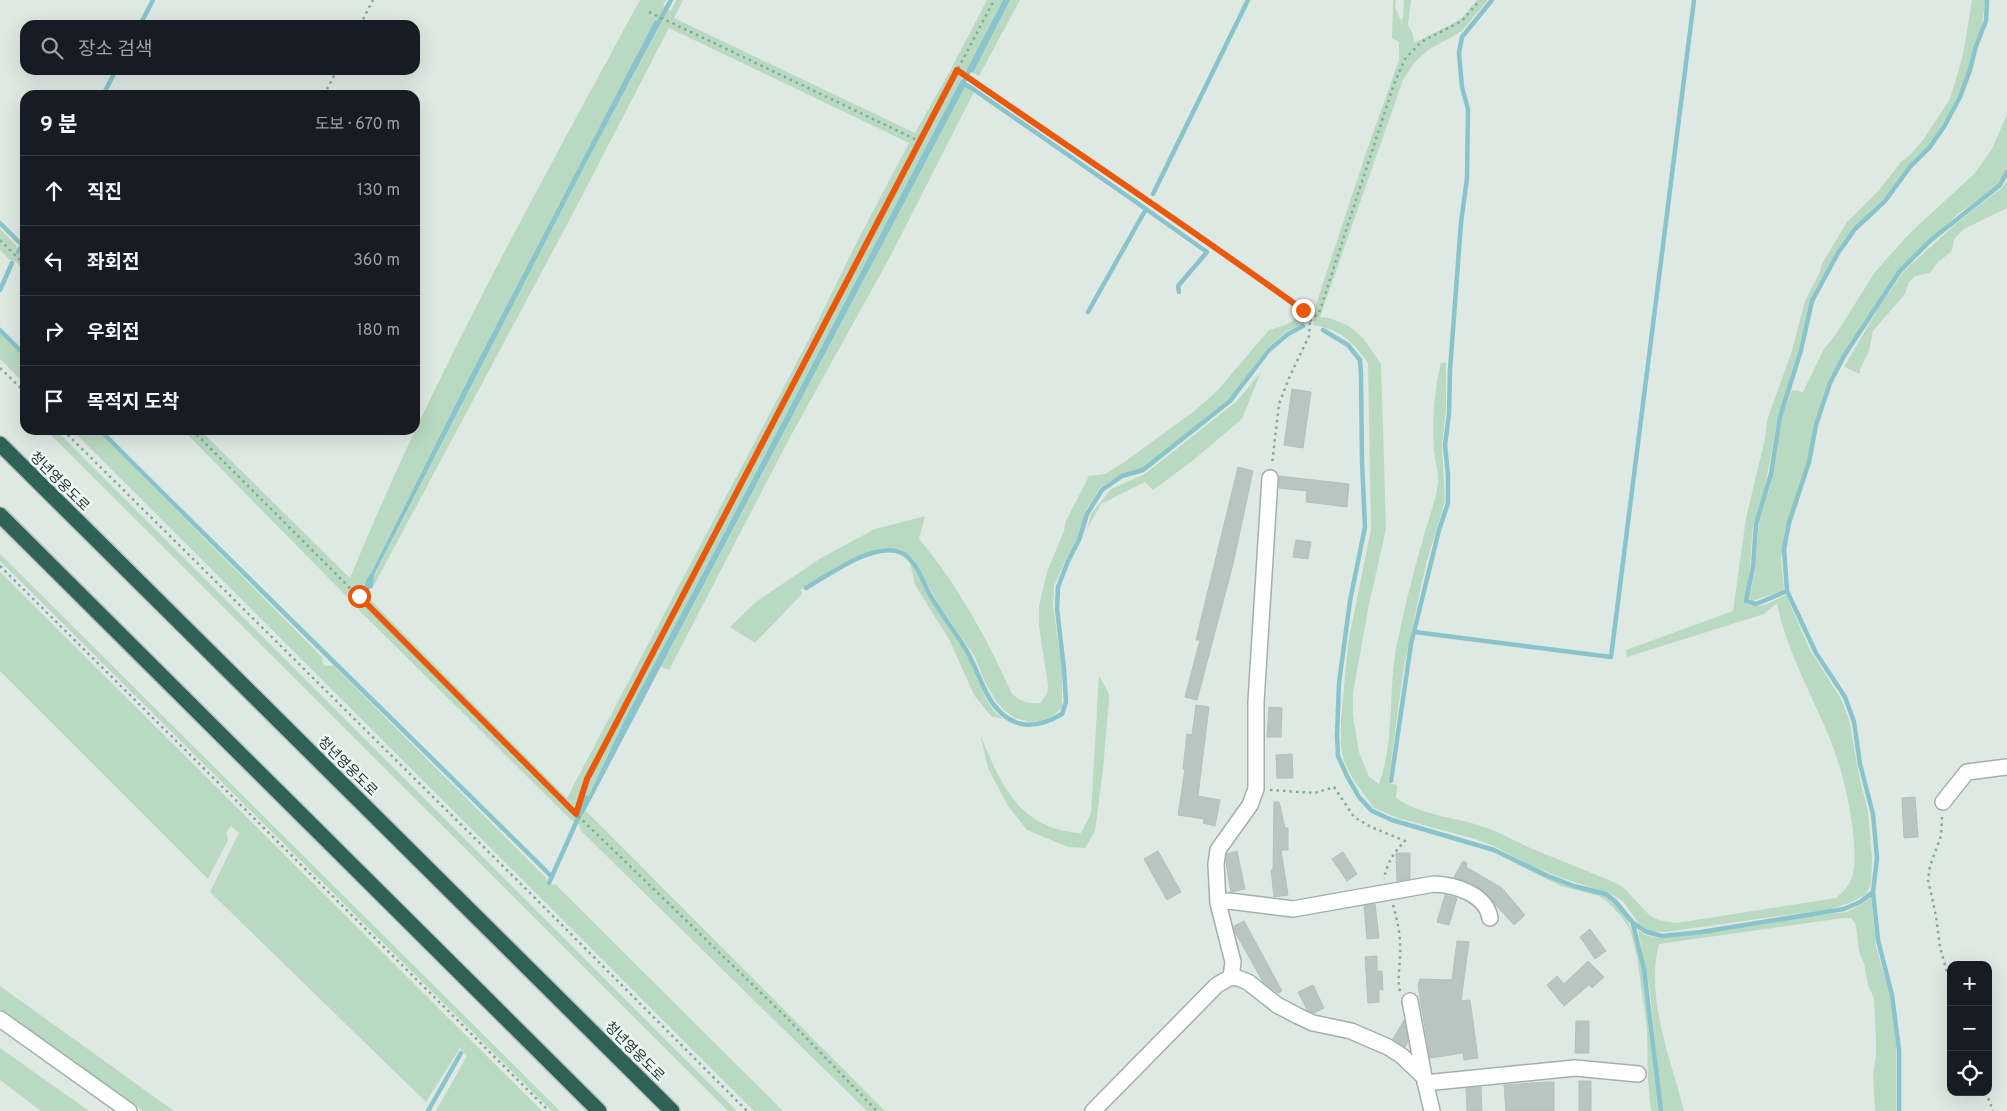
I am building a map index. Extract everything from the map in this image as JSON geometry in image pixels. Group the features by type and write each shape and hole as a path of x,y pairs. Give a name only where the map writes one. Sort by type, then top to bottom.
{"highway":[{"name":"청년영웅도로","path":"0,444 672,1111"},
{"path":"0,515 599,1111"}],"street":[{"path":"1230,978 1232,962 1218,903 1216,864 1218,850 1250,805 1256,789 1256,702 1270,478"},
{"path":"1942,802 1967,772 2007,767"},
{"path":"1218,903 1229,901 1293,909 1434,884 1445,885 1464,891 1478,899 1488,908 1490,918"},
{"path":"1093,1111 1216,985 1230,978 1238,978 1248,982 1278,1005 1298,1016 1313,1022 1350,1031 1388,1047 1402,1056 1424,1080"},
{"path":"1410,1001 1424,1080 1432,1111"},
{"path":"0,1019 129,1111"},
{"path":"1424,1080 1575,1068 1638,1074"}],"path":[{"path":"363,20 373,0"},
{"path":"576,814 587,779 994,0"},
{"path":"1310,321 1319,313 1394,84 1405,59 1421,42 1462,21 1480,0"},
{"path":"649,12 919,141"},
{"path":"957,70 1148,203 1223,252 1303,310 1310,321 1309,336 1279,404 1270,478"},
{"path":"326,90 334,75"},
{"path":"0,240 20,260"},
{"path":"0,368 20,387"},
{"path":"68,435 747,1111"},
{"path":"197,435 576,814 786,1017 877,1111"},
{"path":"0,566 549,1111"},
{"path":"1256,789 1315,792 1334,787 1354,817 1371,827 1405,841 1394,853 1386,869 1384,879 1398,920 1401,954 1398,982 1400,990 1410,1001"},
{"path":"1942,802 1940,836 1930,866 1928,880 1936,916 1940,947 1947,972"},
{"path":"1987,1096 1993,1111"}],"green space":[{"path":"640,0 666,0 663,5 671,11 676,0 683,0 674,18 915,133 987,0 1003,0 628,713 582,810 583,814 586,811 885,1111 867,1111 581,831 579,824 572,821 359,610 355,600 351,601 188,435 205,435 350,578 413,435 420,435 420,420 487,285","holes":["655,20 661,24 583,169 374,576 373,587 569,221 669,28 909,143 809,339 567,798 375,605 364,590 366,580 470,376"]},
{"path":"1010,0 1020,0 979,76 973,73"},
{"path":"1393,0 1396,0 1395,6 1404,29 1401,20 1403,18 1404,0 1411,0 1408,25 1413,34 1414,43 1462,18 1477,0 1488,0 1462,31 1428,50 1414,63 1403,80 1320,317 1330,318 1349,326 1363,338 1381,364 1386,529 1369,604 1353,693 1353,716 1359,752 1369,777 1379,784 1387,751 1396,649 1438,484 1433,440 1433,418 1441,363 1446,362 1446,409 1442,444 1445,501 1426,564 1404,666 1388,783 1397,785 1396,798 1407,804 1430,813 1490,829 1528,847 1616,883 1627,891 1654,918 1677,923 1836,898 1847,887 1852,877 1855,860 1854,843 1849,803 1843,777 1835,751 1793,655 1777,603 1764,614 1627,657 1626,650 1733,611 1746,518 1765,439 1767,420 1791,354 1805,301 1820,272 1822,264 1847,222 1879,190 1901,162 1923,140 1950,99 1963,55 1972,0 1985,0 1982,27 1975,43 1968,74 1950,112 1929,146 1912,162 1887,195 1854,227 1838,249 1810,300 1799,347 1778,418 1764,492 1753,525 1745,603 1761,606 1786,595 1810,650 1841,699 1849,719 1860,780 1868,811 1872,859 1871,884 1866,894 1852,902 1831,909 1665,932 1650,931 1639,924 1623,901 1611,894 1562,878 1475,839 1398,818 1374,808 1353,779 1344,761 1341,747 1341,720 1348,644 1371,529 1368,363 1351,342 1332,330 1314,325 1313,314 1399,60 1399,42 1392,38"},
{"path":"967,83 976,88 891,255 788,441 669,670 661,667"},
{"path":"2007,114 2007,168 1997,186 1958,214 1896,273 1839,361 1827,385 1812,432 1811,448 1802,480 1785,530 1781,560 1784,590 1752,601 1749,599 1755,572 1759,521 1771,484 1782,417 1792,390 1803,392 1824,349 1836,334 1875,272 1910,233 1975,173 1992,149"},
{"path":"2007,180 2007,208 1964,229 1955,238 1951,252 1938,262 1930,273 1915,276 1909,282 1905,294 1873,331 1869,351 1860,369 1860,374 1844,367 1879,307 1904,271 1959,221 2004,186"},
{"path":"0,229 17,246 15,252 19,255 20,254 20,266 15,261 10,260 0,250"},
{"path":"1300,316 1304,323 1287,331 1268,347 1231,397 1143,468 1116,478 1100,488 1086,510 1077,539 1054,586 1053,607 1062,668 1062,707 1054,715 1041,721 1029,722 1015,718 1004,710 996,701 985,682 975,657 941,608 913,558 900,549 882,548 863,554 805,586 801,590 802,594 755,643 730,627 757,601 821,558 875,529 925,516 919,539 946,574 970,612 1011,692 1017,698 1024,701 1040,703 1047,694 1048,685 1039,627 1039,606 1047,572 1064,531 1066,521 1089,476 1105,474 1123,463 1193,412 1217,391 1269,330 1286,325"},
{"path":"0,332 20,352 20,379 0,359"},
{"path":"1261,372 1242,419 1191,462 1153,490 1145,482 1101,504 1087,529 1091,514 1111,489 1145,474 1237,401"},
{"path":"51,435 61,435 737,1111 728,1111"},
{"path":"77,435 102,435 322,657 323,664 327,666 333,665 546,878 547,884 556,885 783,1111 754,1111"},
{"path":"0,554 560,1111 552,1111 0,561"},
{"path":"910,562 936,608 968,656 985,697 994,711 1003,719 991,716 974,695 949,639 915,585"},
{"path":"0,572 542,1111 436,1111 467,1056 460,1048 426,1102 210,892 239,833 231,826 226,833 228,840 208,879 0,671"},
{"path":"1099,675 1109,694 1109,700 1095,831 1085,848 1068,847 1027,830 1008,806 988,768 980,734 1004,786 1027,813 1042,823 1060,830 1081,833 1091,813"},
{"path":"1516,864 1564,884 1609,897 1626,917 1635,940 1648,1000 1659,1111 1651,1111 1648,1081 1647,1029 1637,957 1630,929 1608,902 1599,896 1561,886"},
{"path":"1871,897 1876,946 1890,995 1896,1043 1896,1111 1875,1111 1873,1073 1876,1058 1874,998 1868,985 1864,963 1859,952 1856,925 1851,918 1843,918 1659,944 1655,985 1657,1006 1661,1028 1684,1111 1662,1111 1650,991 1638,930 1646,935 1658,938 1847,912"},
{"path":"0,986 174,1111 143,1111 0,1009"},
{"path":"0,1048 89,1111 41,1111 0,1080"}],"water":[{"path":"1003,0 1010,0 973,73 967,69"},
{"path":"655,20 661,23 583,169 374,575 373,587 367,591 364,590 366,580 470,376"},
{"path":"961,80 967,83 583,815 582,810 628,713"}],"building":[{"path":"1292,389 1311,392 1303,448 1284,445"},
{"path":"1238,467 1253,471 1233,564 1197,700 1185,697 1200,640 1196,640"},
{"path":"1279,476 1349,484 1347,507 1306,502 1307,491 1279,488"},
{"path":"1296,540 1311,542 1308,559 1293,557"},
{"path":"1196,705 1209,707 1198,796 1220,800 1215,826 1203,823 1204,819 1178,815 1185,769 1183,769 1187,734 1192,735"},
{"path":"1269,707 1282,708 1281,737 1267,737"},
{"path":"1292,754 1293,778 1277,778 1276,755"},
{"path":"1915,797 1918,837 1904,838 1902,798"},
{"path":"1274,802 1279,802 1285,828 1288,828 1288,850 1281,850 1288,895 1274,897 1271,870 1273,870"},
{"path":"1158,851 1181,892 1167,900 1144,859"},
{"path":"1237,851 1245,889 1231,892 1226,862 1227,854"},
{"path":"1343,852 1357,874 1347,881 1332,859"},
{"path":"1396,853 1410,853 1410,879 1397,881"},
{"path":"1463,861 1467,863 1466,867 1502,888 1525,915 1514,925 1482,890 1454,877"},
{"path":"1445,895 1457,898 1449,925 1437,922"},
{"path":"1375,904 1379,938 1367,939 1364,906"},
{"path":"1244,921 1282,991 1278,993 1263,982 1235,932 1234,926"},
{"path":"1590,929 1606,951 1595,959 1580,937"},
{"path":"1457,941 1469,942 1461,1001 1470,1000 1478,1058 1464,1060 1463,1053 1430,1058 1418,986 1420,979 1452,980"},
{"path":"1377,956 1377,971 1382,971 1383,990 1379,989 1379,1002 1368,1003 1365,957"},
{"path":"1588,961 1604,977 1592,988 1589,985 1564,1006 1547,985 1557,976 1564,984"},
{"path":"1313,985 1324,1008 1314,1013 1307,1010 1298,992"},
{"path":"1404,1020 1408,1041 1405,1047 1393,1039"},
{"path":"1576,1021 1589,1021 1589,1053 1575,1053"},
{"path":"1579,1081 1591,1081 1591,1111 1579,1111"},
{"path":"1554,1082 1554,1111 1506,1111 1504,1085"},
{"path":"1481,1087 1482,1111 1467,1111 1466,1088"}],"waterway":[{"path":"143,20 153,0"},
{"path":"656,27 671,0"},
{"path":"1153,194 1248,0"},
{"path":"1391,781 1411,644 1439,530 1448,503 1445,445 1449,414 1450,370 1461,223 1467,178 1468,109 1462,87 1459,53 1462,37 1492,0"},
{"path":"1415,632 1611,657 1694,0"},
{"path":"1787,591 1756,604 1746,601 1753,567 1756,524 1771,474 1780,417 1801,350 1812,301 1838,253 1855,229 1885,201 1910,167 1930,147 1945,125 1960,97 1970,70 1976,46 1986,21 1987,0"},
{"path":"962,85 972,65"},
{"path":"106,90 113,75"},
{"path":"963,83 1146,209 1088,312"},
{"path":"1899,1111 1899,1050 1892,995 1878,940 1873,892 1877,858 1873,814 1860,764 1854,722 1845,697 1816,653 1787,591 1784,549 1789,523 1809,462 1816,425 1830,383 1844,356 1900,271 1931,240 2000,185 2007,172"},
{"path":"1146,209 1207,252 1178,286 1179,292"},
{"path":"0,223 20,243"},
{"path":"0,290 12,263"},
{"path":"806,588 850,562 874,552 885,550 902,553 916,567 933,599 969,655 995,707 1012,721 1021,724 1030,725 1051,720 1062,714 1066,702 1057,609 1058,587 1079,540 1087,514 1102,490 1122,476 1143,470 1230,401 1269,350 1288,334 1303,326"},
{"path":"0,330 20,350"},
{"path":"1323,330 1348,345 1360,360 1365,527 1350,601 1339,683 1337,735 1338,756 1347,776 1359,797 1372,811 1392,820 1494,850 1548,876 1574,886 1606,894 1615,901 1633,923 1647,932 1662,936 1701,932 1844,909 1860,902 1873,892"},
{"path":"105,435 552,877"},
{"path":"549,883 587,798"},
{"path":"1633,924 1644,969 1661,1111"},
{"path":"428,1111 461,1053"}],"route":[{"path":"359,596 576,814 587,779 957,70 1148,203 1223,252 1303,310"}]}
